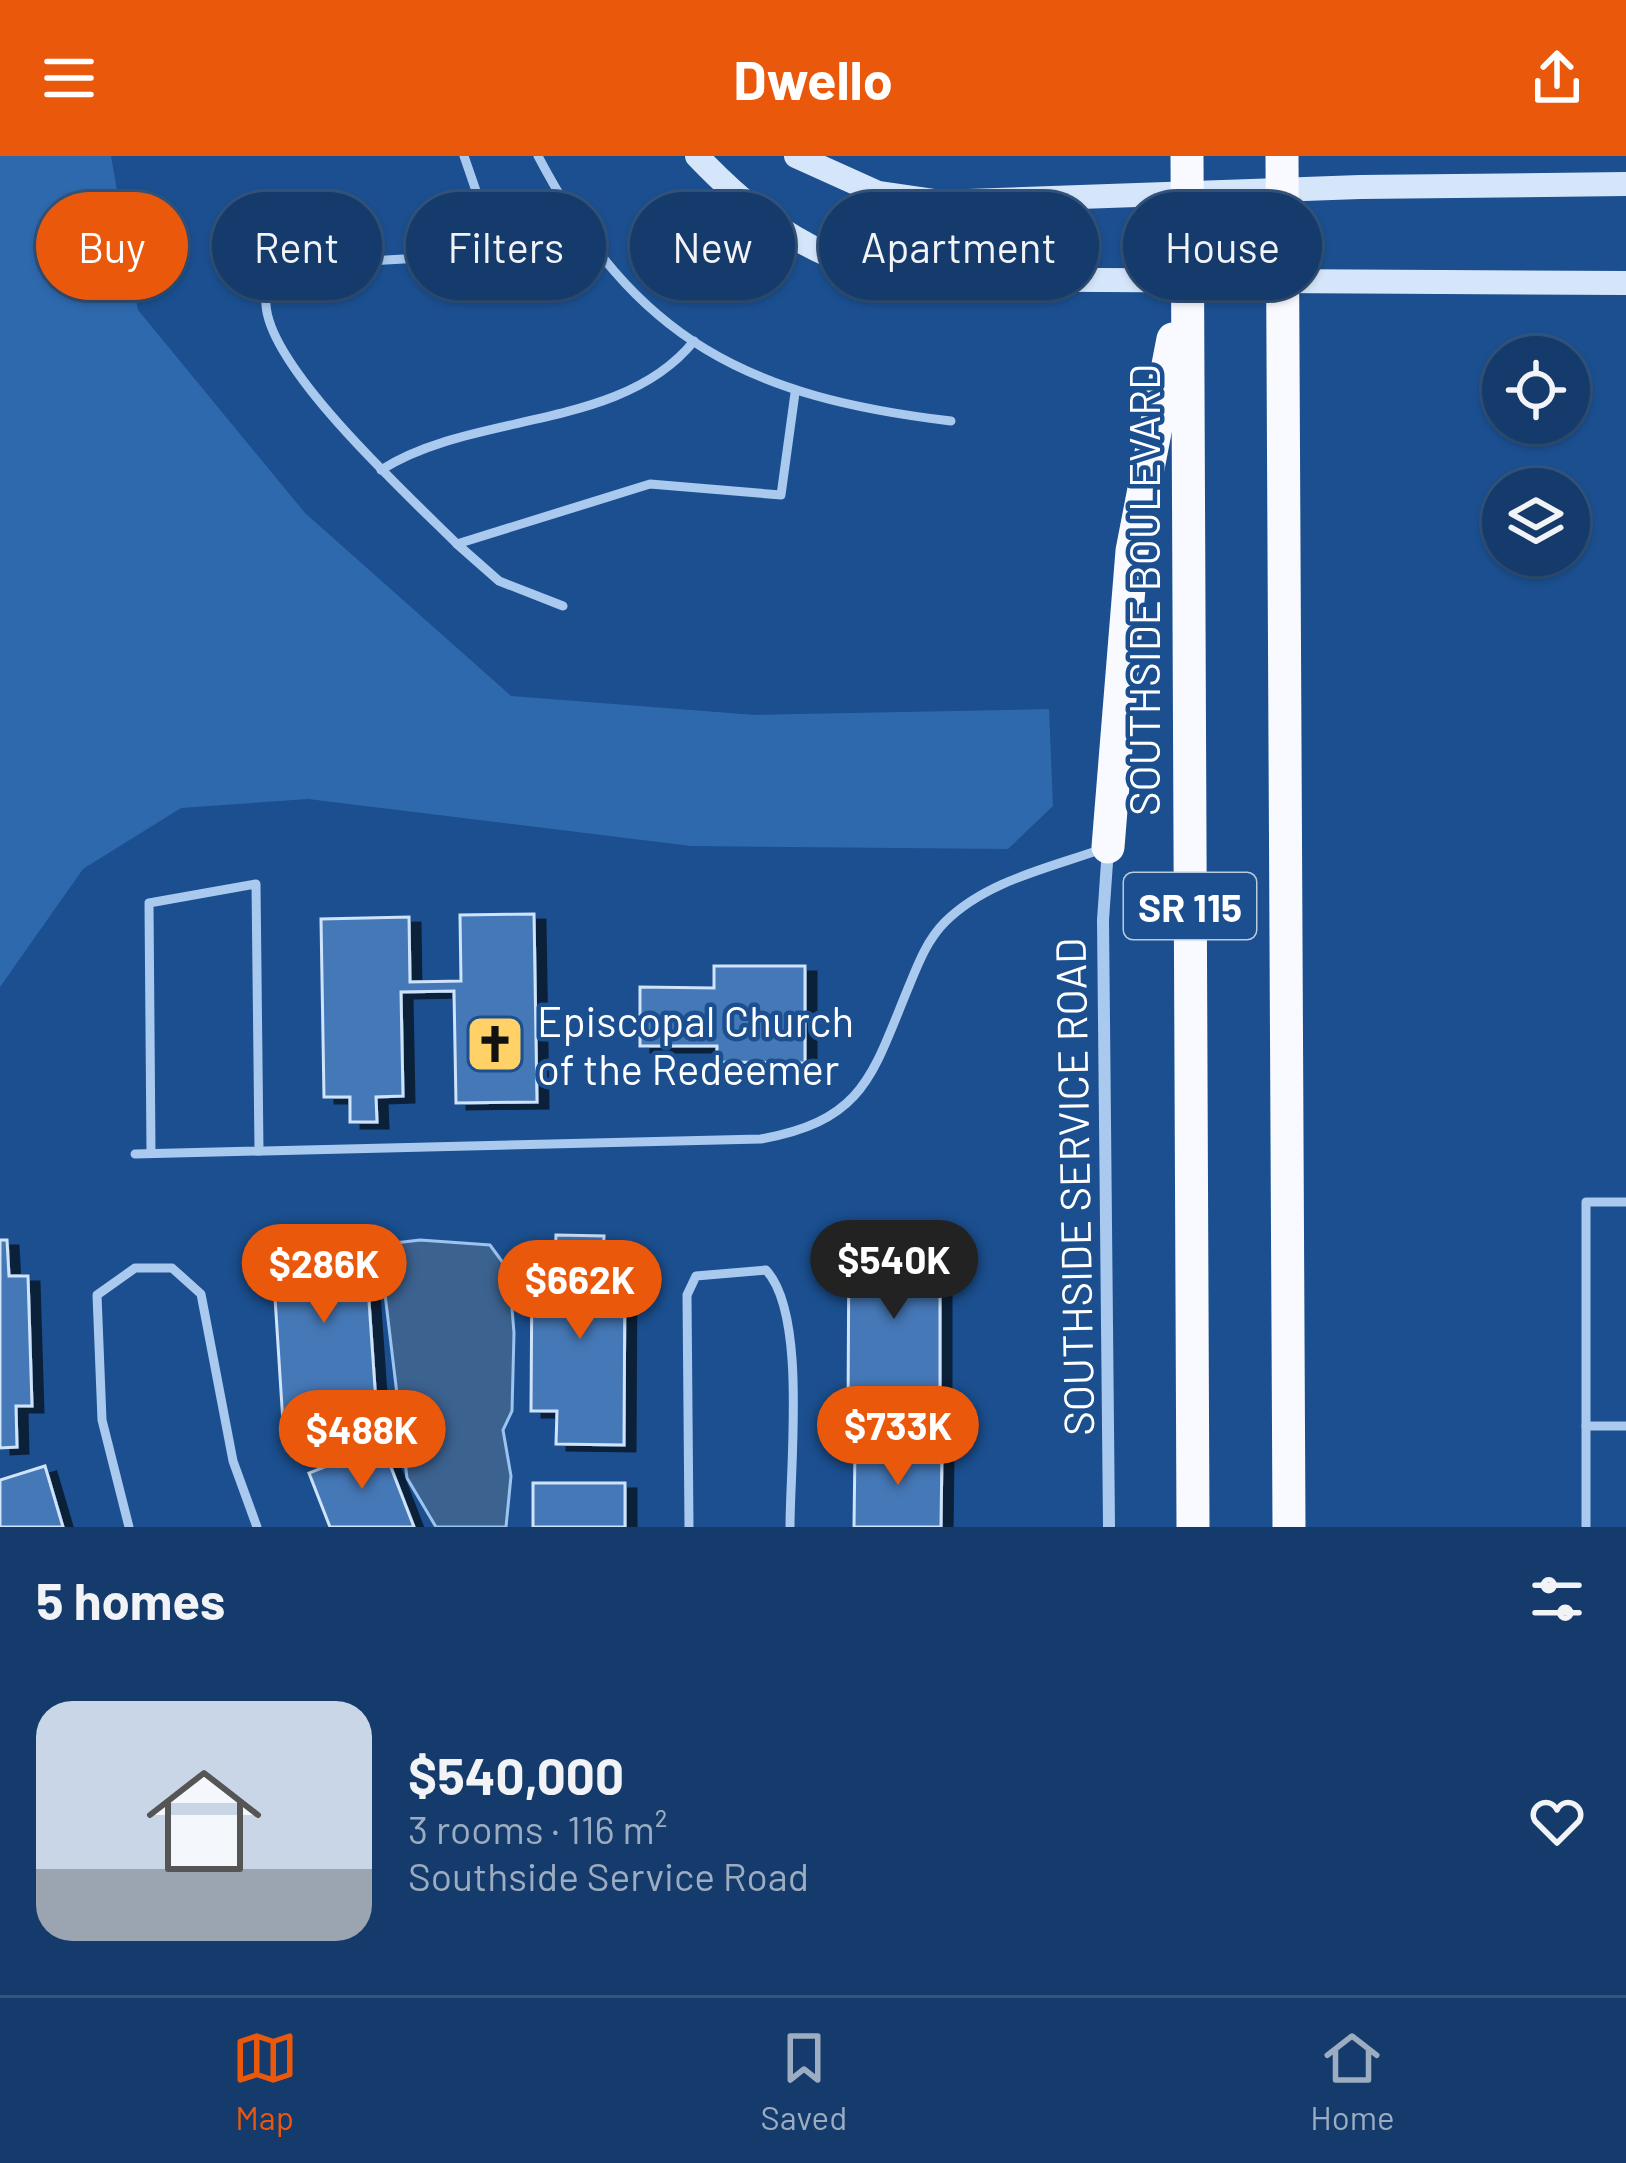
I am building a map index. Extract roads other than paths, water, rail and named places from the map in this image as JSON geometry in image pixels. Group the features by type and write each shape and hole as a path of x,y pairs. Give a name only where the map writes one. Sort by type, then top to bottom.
{"highway":[{"name":"SOUTHSIDE BOULEVARD","path":"1187,156 1187,192"},
{"path":"1108,847 1132,551 1183,300"},
{"name":"SOUTHSIDE BOULEVARD","path":"1186,300 1193,1527"},
{"name":"SR 115","path":"1283,300 1289,1527"}],"main road":[{"path":"697,156 778,231 813,251 871,272 969,283 1123,284"},
{"path":"796,156 854,185 917,200 1123,197"},
{"path":"1196,192 1282,173 1626,184"},
{"path":"1322,284 1626,283"}],"street":[{"name":"SOUTHSIDE SERVICE ROAD","path":"1108,847 1103,920 1109,1527"}],"lane":[{"path":"464,156 476,192"},
{"path":"538,156 557,192"},
{"path":"406,259 299,265 272,285 266,310 278,338 310,386 381,470 458,544 499,581 563,606"},
{"path":"606,260 618,277 735,370 872,412 951,421"},
{"path":"381,470 431,443 545,419 654,378 694,340"},
{"path":"458,544 650,484 781,495 795,392"},
{"path":"135,1154 760,1139 809,1130 847,1105 872,1075 922,953 943,924 1006,883 1108,847"},
{"path":"151,1154 149,903 256,884 259,1151"},
{"path":"1586,1527 1586,1202 1626,1202"},
{"path":"129,1527 102,1420 98,1295 135,1268 172,1268 201,1294 232,1461 257,1527"},
{"path":"689,1527 686,1295 695,1276 720,1270 766,1270 782,1287 790,1357 790,1527"},
{"path":"1586,1426 1626,1426"}],"place":[{"name":"Episcopal Church of the Redeemer","path":"495,1044"}]}
